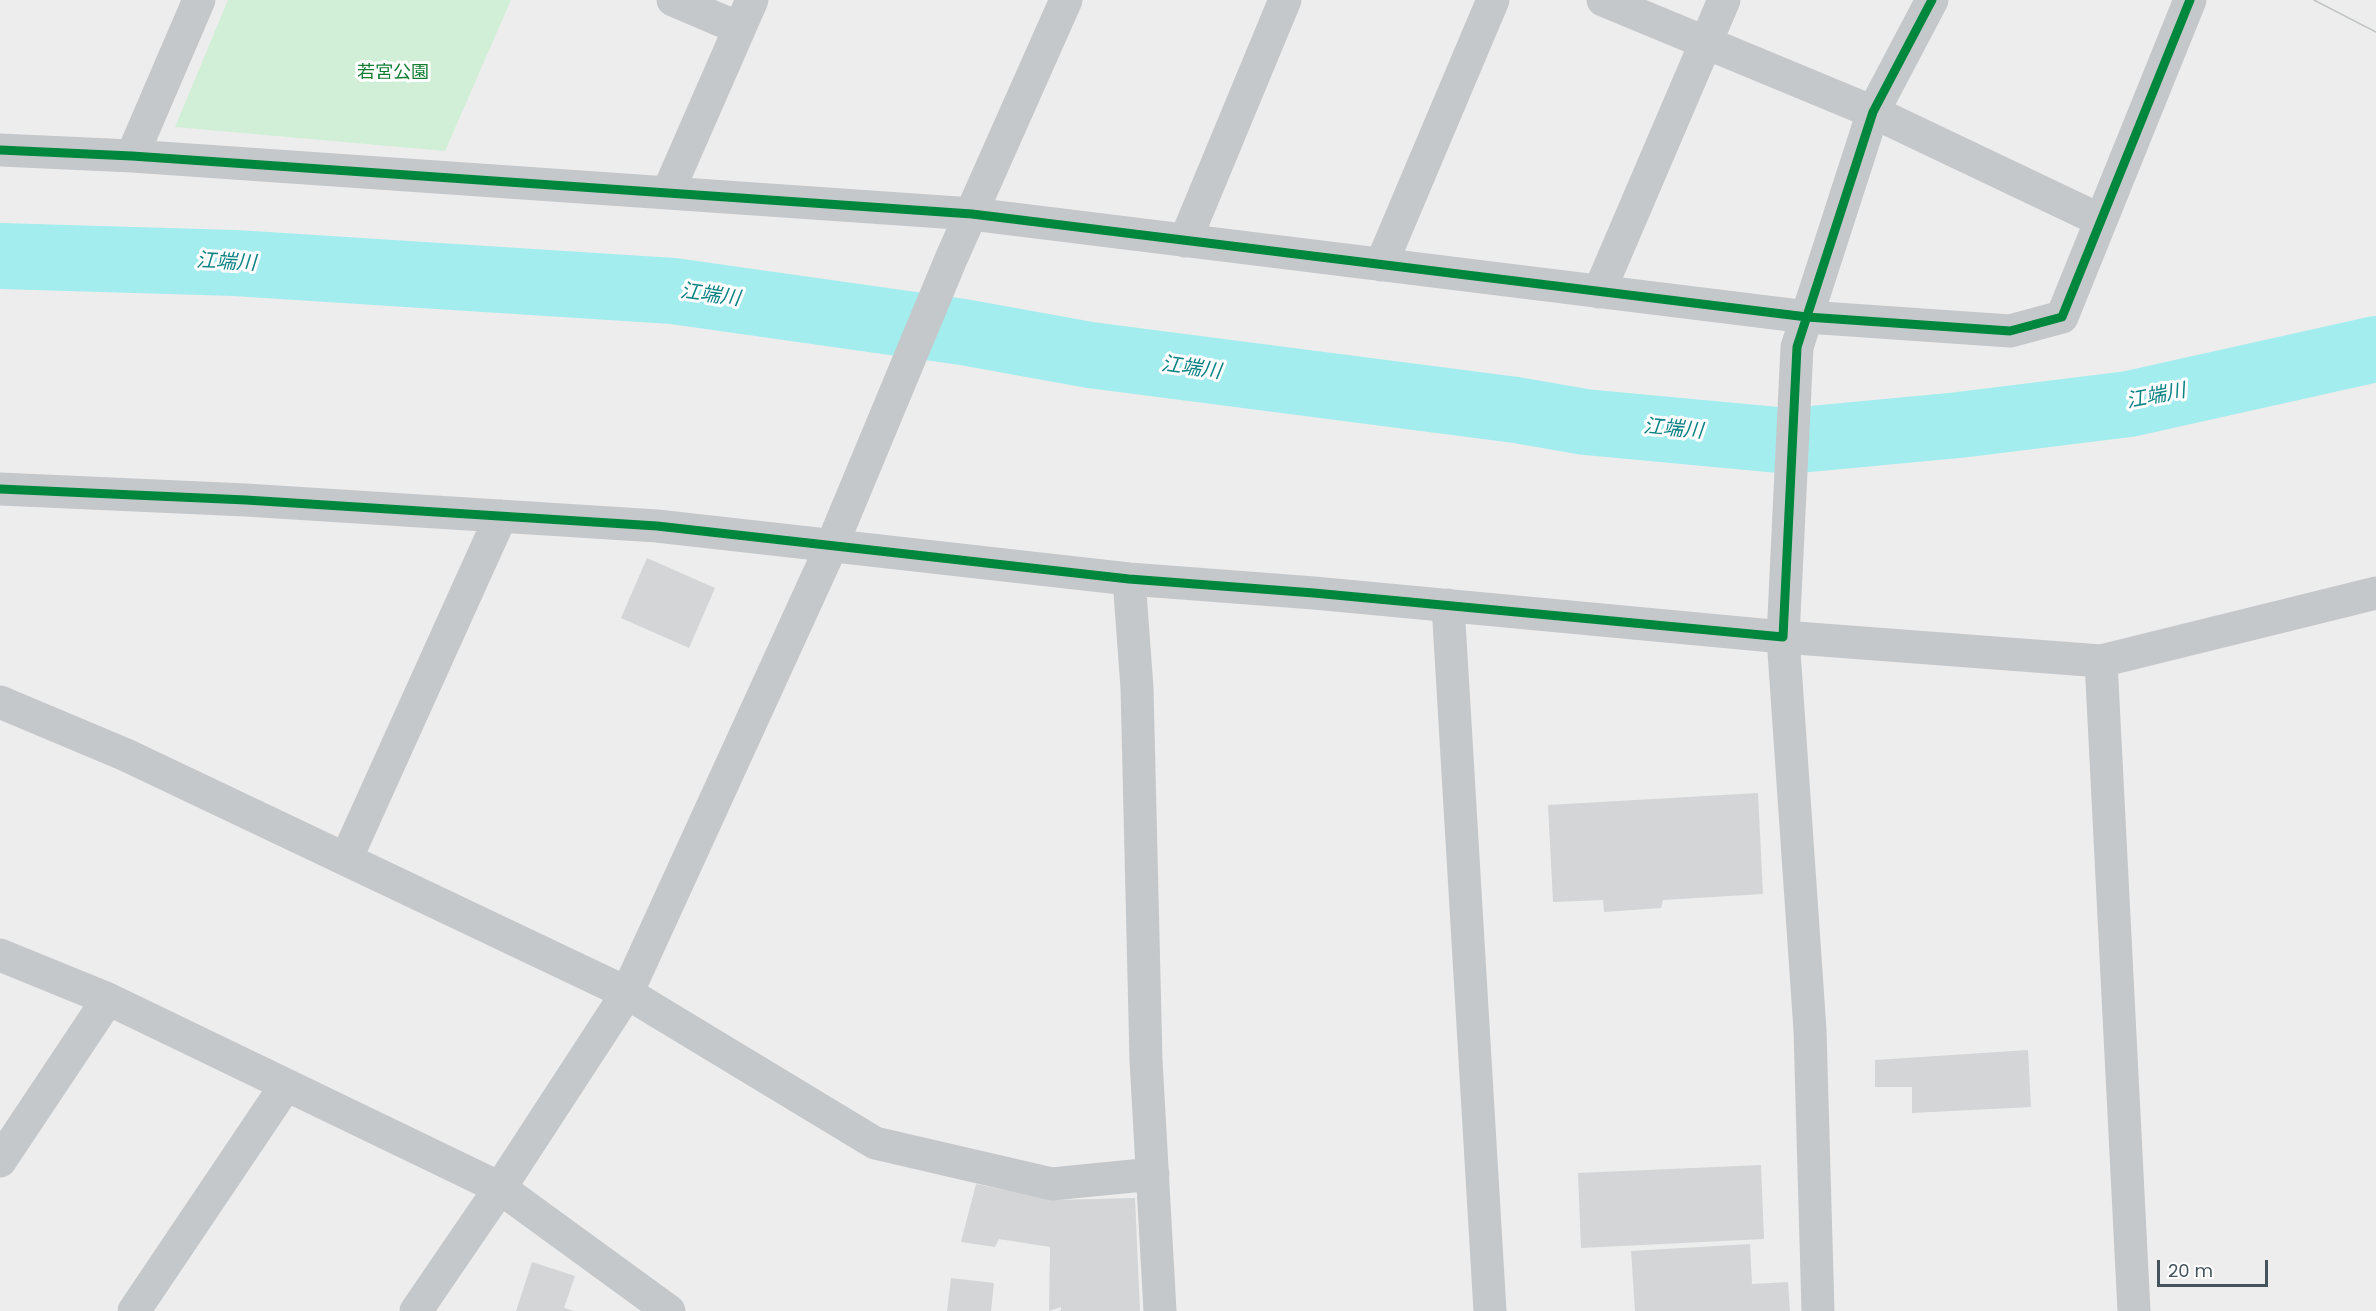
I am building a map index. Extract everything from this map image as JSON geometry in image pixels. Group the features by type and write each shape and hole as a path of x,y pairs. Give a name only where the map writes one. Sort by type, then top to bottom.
{"street":[{"path":"132,156 199,0"},
{"path":"668,192 745,14 673,0"},
{"path":"416,1311 500,1188 627,993 832,545 951,259 1066,0"},
{"path":"1185,241 1285,0"},
{"path":"1381,265 1493,0"},
{"path":"1603,0 1873,112 2100,220"},
{"path":"1599,292 1724,0"},
{"path":"1818,1311 1810,1030 1784,625 1802,332 1873,112 1932,0"},
{"path":"0,150 132,156 972,214 1599,292 1802,332 2010,331 2062,317 2190,0"},
{"path":"0,489 246,500 657,526 1129,579 1448,605 1784,625 2101,661 2376,594"},
{"path":"346,859 501,516"},
{"path":"1129,579 1137,688 1146,1060 1160,1311"},
{"path":"1448,605 1490,1311"},
{"path":"2101,661 2134,1311"},
{"path":"0,702 126,755 627,993 875,1143 1052,1184 1153,1174"},
{"path":"0,955 108,999 500,1188 669,1311"},
{"path":"0,1161 108,999"},
{"path":"134,1311 286,1085"}],"green space":[{"name":"若宮公園","path":"228,0 511,0 445,151 175,127"}],"building":[{"path":"647,558 715,588 689,648 621,618"},
{"path":"1758,793 1763,894 1663,900 1661,908 1604,912 1603,900 1553,902 1548,805"},
{"path":"2028,1050 2031,1107 1912,1113 1912,1087 1875,1087 1875,1060"},
{"path":"1761,1165 1764,1239 1581,1248 1578,1173"},
{"path":"976,1184 1053,1200 1135,1198 1140,1311 1061,1311 1061,1307 1049,1311 1050,1247 999,1239 995,1247 961,1242"},
{"path":"1750,1244 1752,1284 1788,1282 1790,1311 1635,1311 1631,1251"},
{"path":"532,1262 575,1276 564,1308 574,1311 516,1311"},
{"path":"951,1278 994,1283 991,1311 947,1311"}],"waterway":[{"name":"江端川","path":"0,256 235,263 673,291 963,332 1090,355 1516,410 1585,422 1789,441 1959,425 2129,404 2376,349"}],"tram line":[{"path":"2314,0 2376,32"}],"cycle path":[{"path":"0,489 246,500 657,526 1129,579 1314,593 1783,637 1797,347 1873,112 1932,0"},
{"path":"0,150 132,156 972,214 1807,317 2010,331 2062,317 2190,0"}]}
